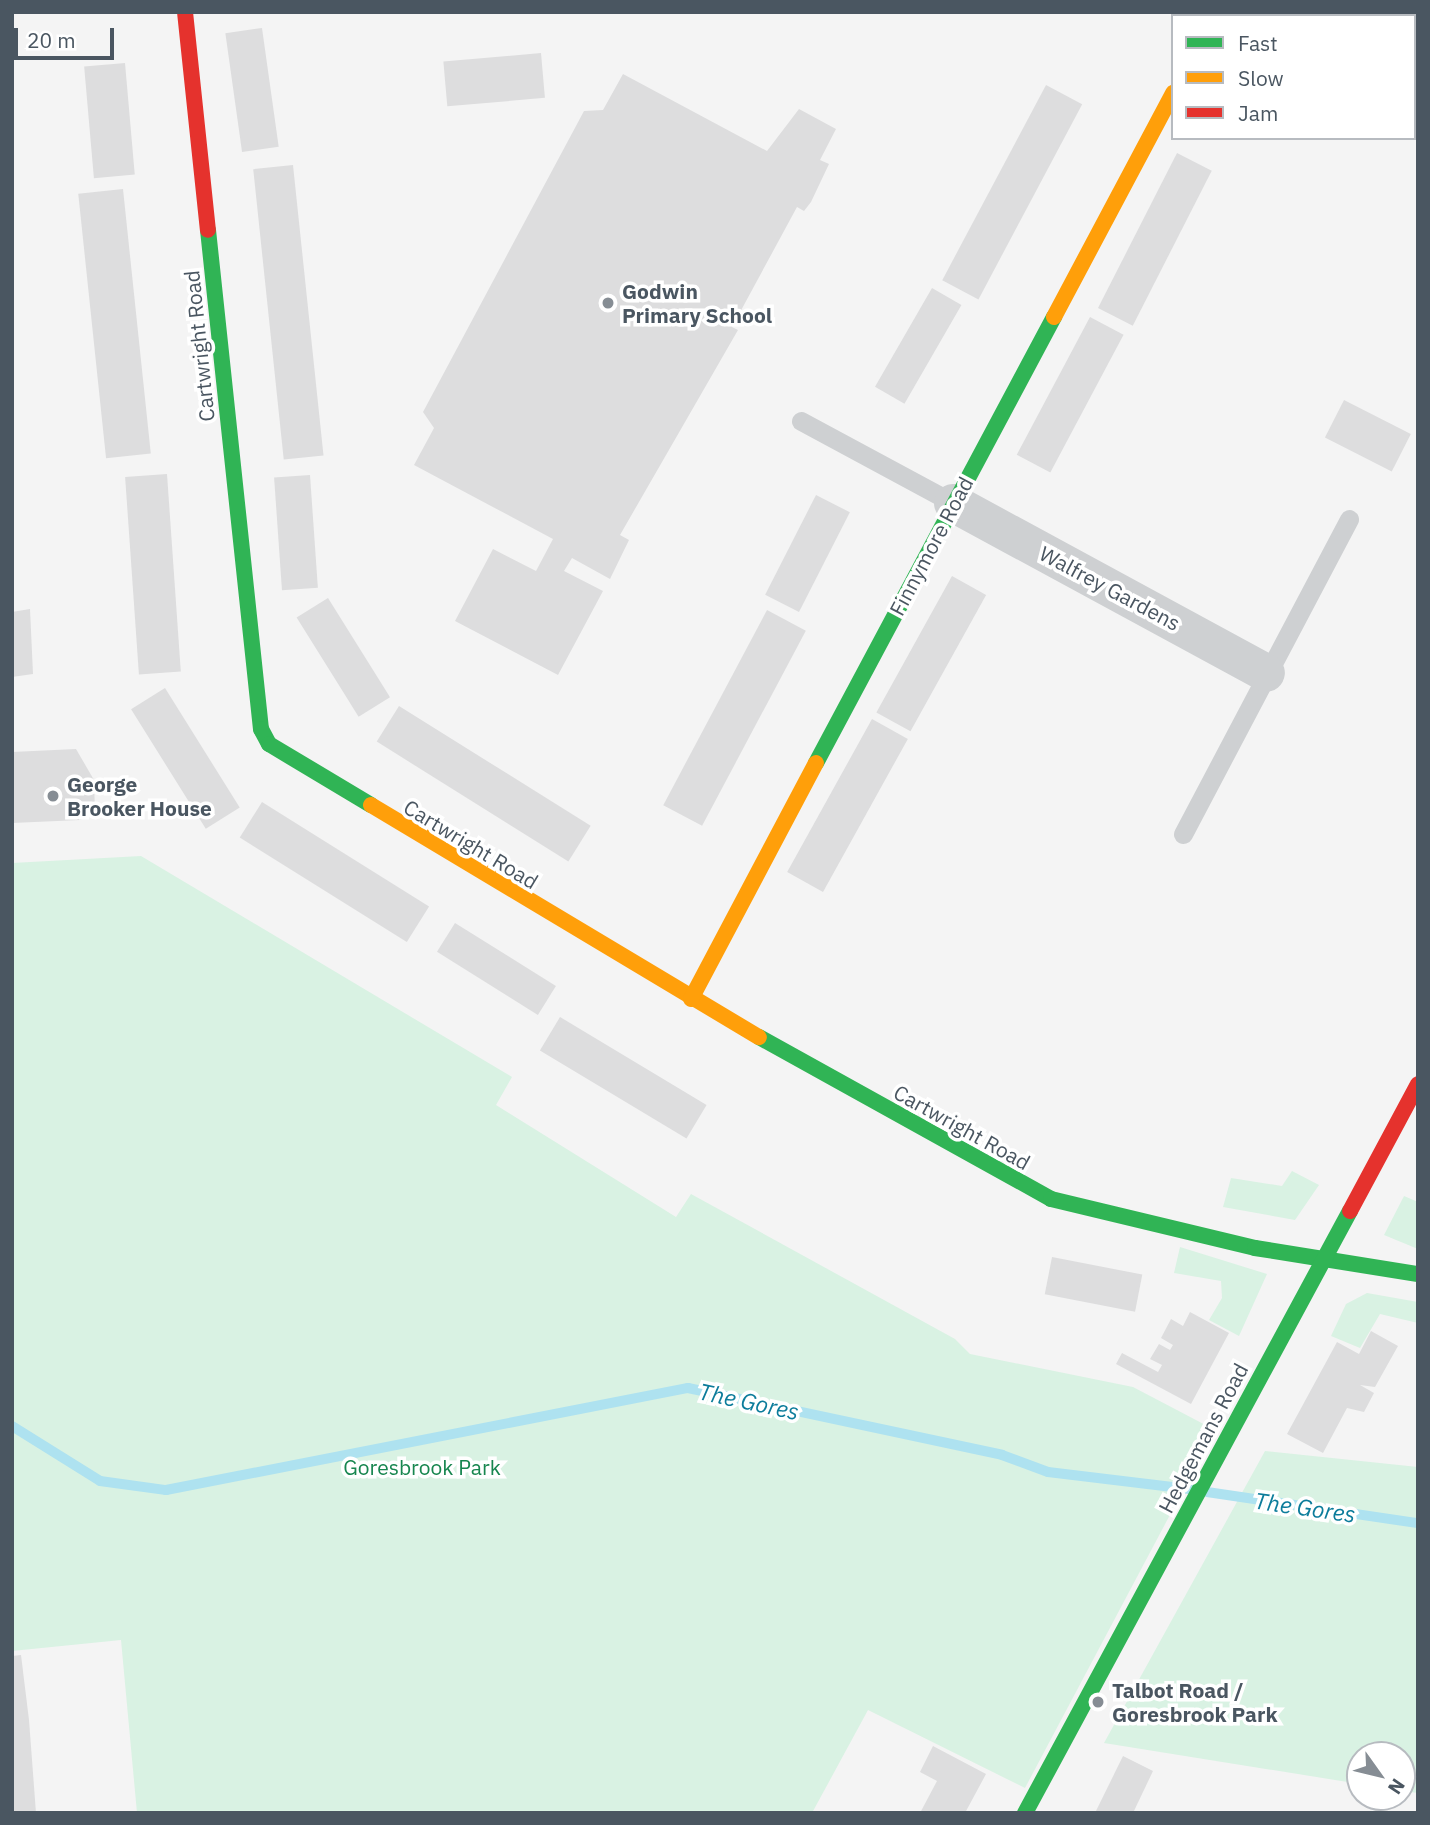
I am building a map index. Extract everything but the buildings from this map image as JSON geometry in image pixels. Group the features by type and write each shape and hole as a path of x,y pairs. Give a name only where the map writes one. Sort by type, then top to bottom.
{"street":[{"name":"Cartwright Road","path":"185,12 261,729 269,744 691,999 1051,1199 1255,1248 1328,1257 1418,1274"},
{"name":"Finnymore Road","path":"691,999 1171,97"},
{"name":"Walfrey Gardens","path":"953,503 1266,673"},
{"name":"Hedgemans Road","path":"1025,1813 1328,1257 1418,1084"}],"lane":[{"path":"801,421 953,503"},
{"path":"1183,834 1349,519"}],"green space":[{"name":"Goresbrook Park","path":"141,856 512,1077 496,1105 676,1217 691,1194 955,1339 970,1354 1133,1387 1215,1430 1025,1788 868,1710 812,1813 137,1813 121,1640 12,1651 12,863"},
{"path":"1292,1171 1319,1185 1295,1220 1223,1207 1231,1178 1282,1186"},
{"path":"1404,1196 1418,1202 1418,1249 1384,1235"},
{"path":"1180,1247 1267,1274 1239,1336 1209,1320 1222,1298 1221,1281 1174,1273"},
{"path":"1367,1293 1418,1302 1418,1323 1380,1314 1360,1348 1331,1336 1346,1304"},
{"path":"1265,1451 1418,1467 1418,1793 1416,1741 1346,1741 1346,1782 1104,1743"}],"waterway":[{"name":"The Gores","path":"12,1426 100,1481 166,1490 688,1388 1002,1455 1048,1472 1189,1489"},
{"name":"The Gores","path":"1207,1492 1418,1523"}],"traffic: fast":[{"path":"208,230 261,729 269,744 371,805"},
{"path":"816,763 1054,317"},
{"path":"759,1037 1051,1199 1255,1248 1418,1274"},
{"path":"1025,1813 1350,1211"}],"traffic: slow":[{"path":"1054,317 1171,97"},
{"path":"691,999 816,763"},
{"path":"371,805 759,1037"}],"traffic: jam":[{"path":"185,12 208,230"},
{"path":"1350,1211 1418,1084"}],"place":[{"name":"Godwin Primary School","path":"608,303"},
{"name":"George Brooker House","path":"53,796"},
{"name":"Talbot Road / Goresbrook Park","path":"1098,1702"}]}
